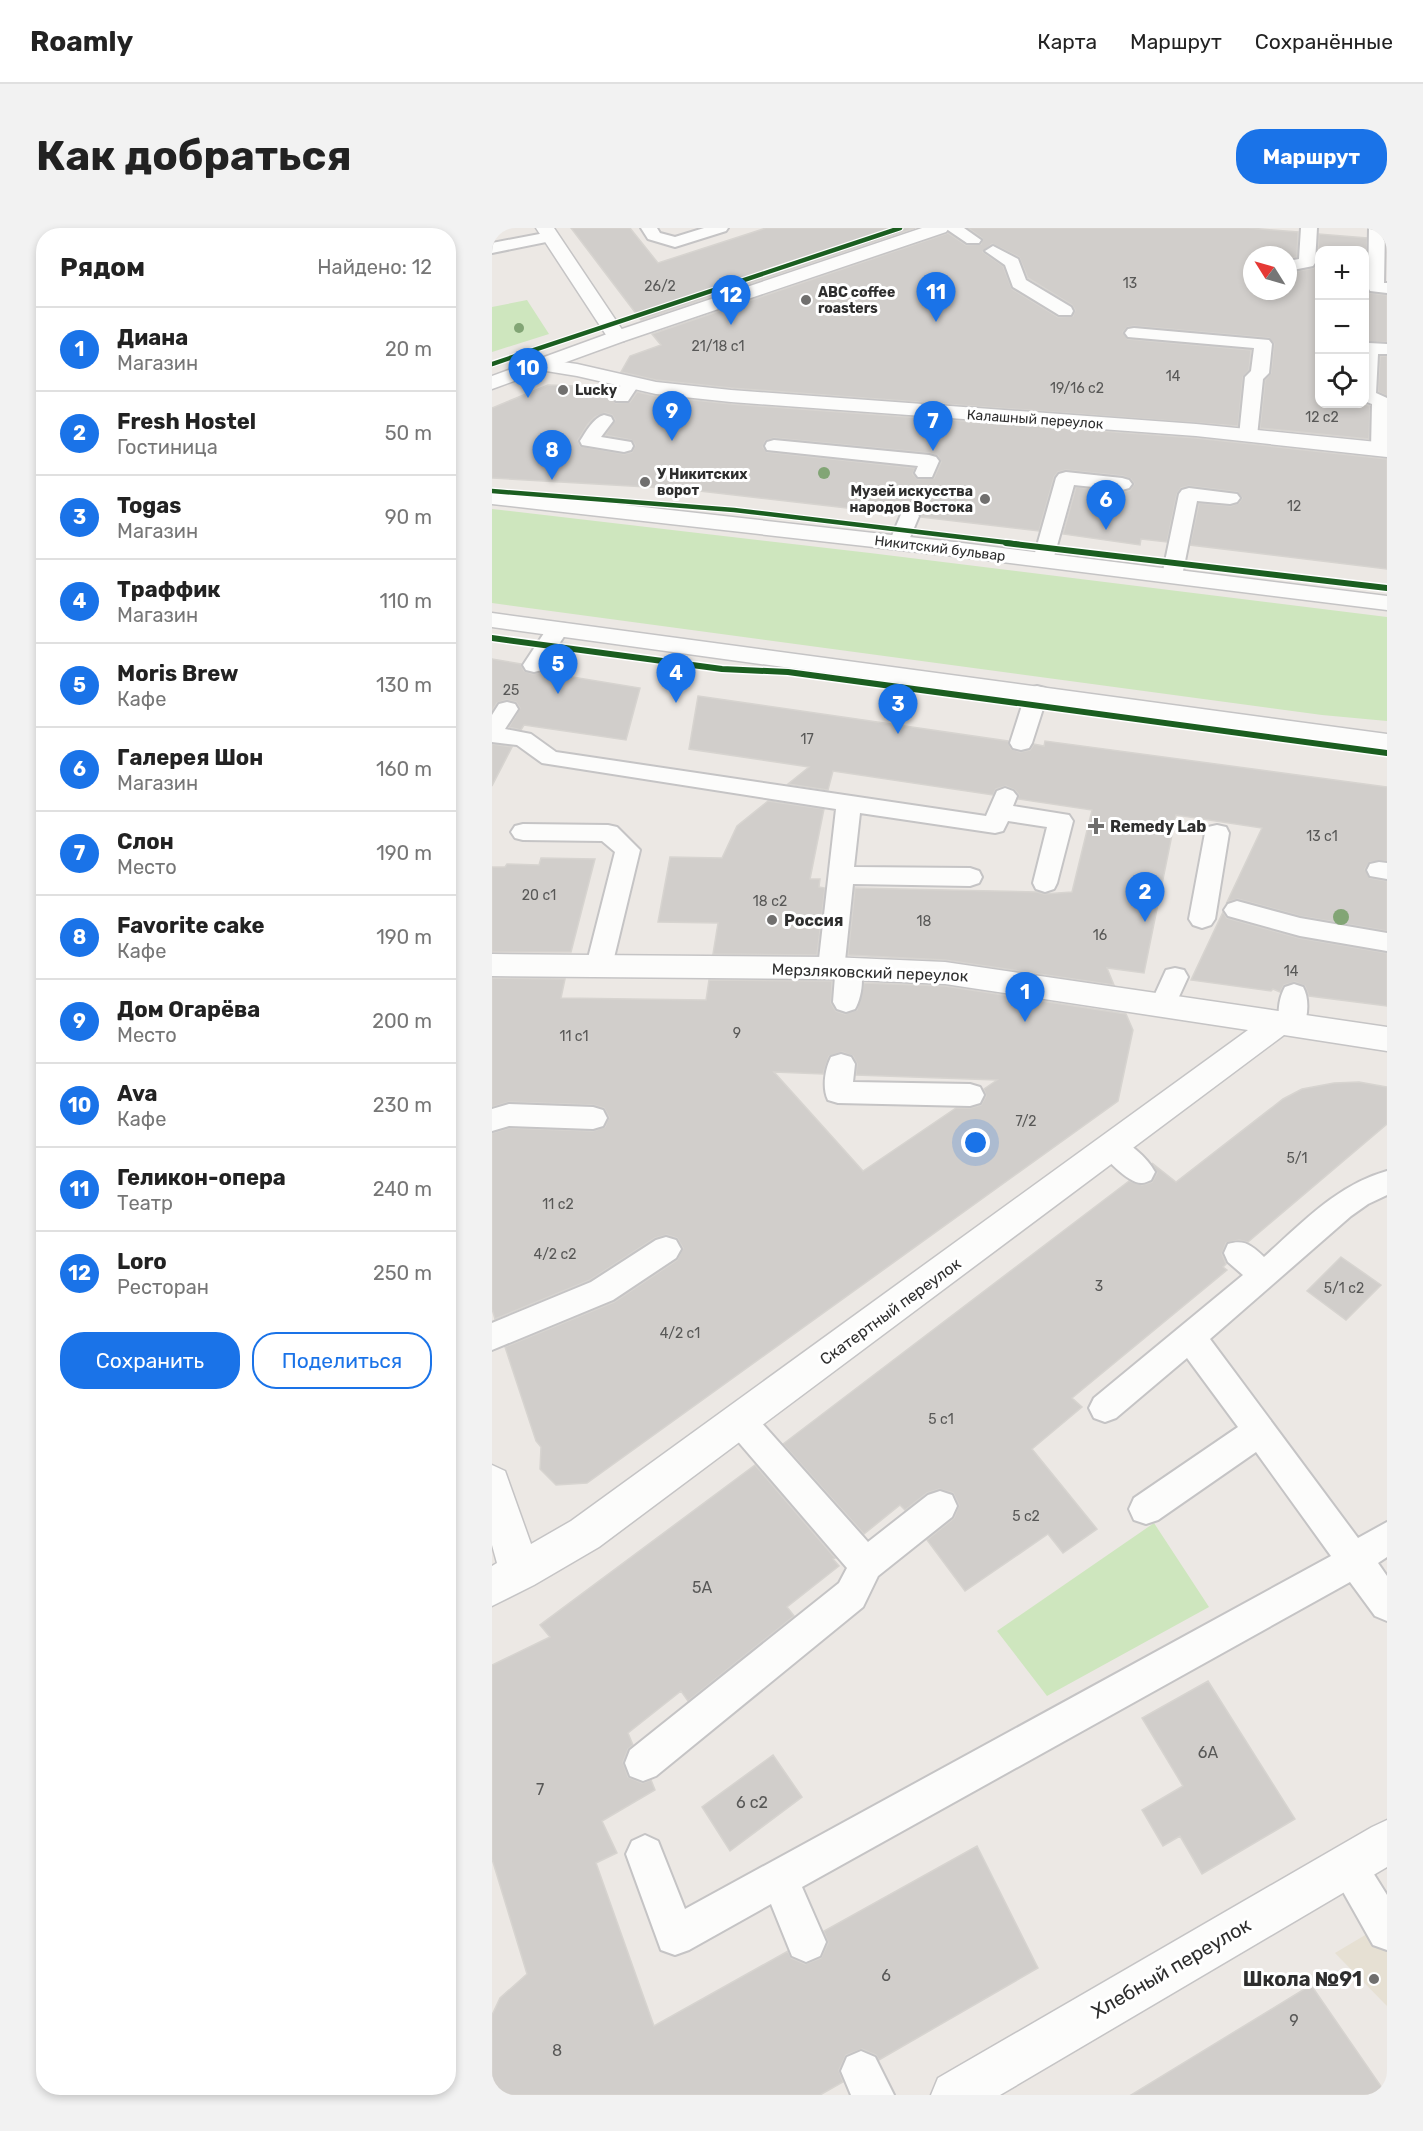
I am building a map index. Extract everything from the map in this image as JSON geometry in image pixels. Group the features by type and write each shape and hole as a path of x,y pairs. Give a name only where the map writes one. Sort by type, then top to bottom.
{"street":[{"path":"492,383 617,337 940,228"},
{"path":"548,233 617,337"},
{"name":"Калашный переулок","path":"541,365 577,370 626,390 1248,436 1383,449"},
{"name":"Никитский бульвар","path":"492,497 1043,560 1387,603"},
{"path":"492,620 1387,740"},
{"name":"Мерзляковский переулок","path":"492,965 840,968 945,973 1163,1005 1288,1014 1387,1040"},
{"name":"Скатертный переулок","path":"506,1579 585,1534 1112,1148 1288,1014"},
{"path":"492,1483 506,1579"},
{"name":"Хлебный переулок","path":"955,2095 1387,1842"}],"lane":[{"path":"649,228 654,236 675,242 720,228"},
{"path":"953,228 973,240"},
{"path":"1297,265 1307,263 1309,228"},
{"path":"1377,228 1376,287 1387,288"},
{"path":"492,248 548,233"},
{"path":"993,251 1012,262 1019,283 1065,311"},
{"path":"1134,333 1263,344 1260,373 1254,377 1248,436"},
{"path":"1383,449 1381,402 1367,395 1369,348 1387,349"},
{"path":"604,421 589,441 624,446"},
{"path":"774,446 929,461 925,472"},
{"path":"1043,560 1066,478 1122,484"},
{"path":"1172,576 1189,494 1230,498"},
{"path":"899,543 909,516"},
{"path":"534,665 558,628"},
{"path":"1021,742 1037,693"},
{"path":"507,709 492,734 523,739 550,758 995,825 1002,804 1061,821 1045,883"},
{"path":"846,1002 840,968 842,875 849,803"},
{"path":"523,832 608,833 628,850 599,966"},
{"path":"1202,919 1217,833"},
{"path":"842,875 970,877"},
{"path":"1238,910 1300,937 1387,942"},
{"path":"1163,1005 1175,977"},
{"path":"841,1065 838,1092 970,1095"},
{"path":"492,1120 509,1115 593,1118"},
{"path":"1112,1148 1141,1172"},
{"path":"1105,1408 1356,1196 1378,1184 1387,1183"},
{"path":"492,1337 602,1291 666,1249"},
{"path":"1239,1253 1264,1275"},
{"path":"1190,1336 1387,1604"},
{"path":"740,1421 866,1565"},
{"path":"1146,1509 1259,1431"},
{"path":"643,1763 851,1595 866,1565 940,1506"},
{"path":"645,1854 675,1936 1355,1561 1387,1538"},
{"path":"1347,1865 1387,1931"},
{"path":"780,1879 806,1942"}],"shaded area":[{"name":"Школа №91","path":"1387,1922 1387,2006 1335,1953"}],"green space":[{"path":"527,300 549,334 492,352 492,307"},
{"path":"492,509 1387,617 1387,721 1322,715 492,603"},
{"path":"1154,1523 1209,1607 1047,1696 997,1631"}],"building":[{"path":"571,228 630,228 658,263 766,228 915,228 641,320"},
{"path":"968,228 1249,228 1298,232 1297,257 1297,246 1243,246 1243,300 1297,300 1297,271 1315,266 1315,408 1369,408 1370,406 1369,439 1260,428 1265,380 1271,373 1274,344 1269,338 1134,326 1128,327 1123,332 1128,339 1251,350 1249,370 1243,377 1238,426 731,388 656,380 621,372 630,356 661,345 652,334 948,233 966,245 981,244 982,238","holes":["992,244 1019,257 1028,278 1072,305 1075,310 1073,316 1058,317 1012,289 1003,266 983,252"]},
{"path":"1319,234 1367,238 1367,246 1318,246"},
{"path":"1369,292 1387,295 1387,342 1369,342"},
{"path":"1380,356 1387,356 1387,396 1378,392"},
{"path":"548,385 576,386 610,394 614,387 617,387 611,397 616,403 630,402 637,392 731,404 1196,438 1387,459 1387,569 1190,545 1199,503 1231,506 1239,503 1242,498 1237,492 1189,486 1181,488 1177,494 1167,542 1141,539 1140,545 1063,534 1076,487 1122,492 1130,490 1134,484 1131,479 1123,476 1066,470 1058,472 1054,477 1039,531 921,517 918,511 910,508 901,510 899,514 682,489 492,478 492,408","holes":["605,413 612,415 615,420 605,435 631,440 635,445 632,452 624,454 580,446 578,440 588,424 595,417","774,438 929,453 938,456 941,462 934,478 918,479 913,474 915,468 767,452 763,447 765,441"]},
{"path":"492,659 521,664 524,671 533,674 542,672 640,688 626,740 524,725 521,730 509,727 520,708 516,702 506,700 497,703 492,711"},
{"path":"698,696 1008,741 1011,749 1020,752 1030,750 1034,744 1044,746 1045,741 1387,787 1387,861 1370,862 1365,869 1370,878 1387,881 1387,931 1300,916 1238,899 1227,902 1262,828 1176,815 1144,973 1107,968 1114,985 945,960 848,955 855,888 1044,894 1072,892 1092,810 1018,799 1019,795 1015,790 1006,786 996,789 993,795 833,771 828,790 788,784 809,767 689,749"},
{"path":"492,744 512,747 492,786"},
{"path":"768,801 824,809 810,879 820,879 819,887 825,888 817,955 713,954 718,923 658,922 670,857 722,858 737,826"},
{"path":"541,858 595,859 571,952 492,952 492,867 505,867 507,864 539,865"},
{"path":"1223,912 1227,918 1299,938 1387,953 1387,1006 1309,996 1305,986 1295,982 1284,985 1280,992 1273,989 1271,991 1191,980"},
{"path":"492,978 565,979 561,998 706,1000 709,980 832,981 831,1003 836,1011 845,1014 857,1010 864,983 945,986 1126,1014 1133,1030 1118,1101 587,1483 556,1485 540,1469 541,1447 536,1441 505,1347 614,1302 677,1260 683,1248 677,1238 667,1235 655,1238 590,1280 495,1319 492,1309 492,1133 509,1128 593,1131 605,1127 609,1117 604,1108 593,1105 509,1102 492,1107","holes":["842,1052 853,1056 857,1064 856,1075 997,1080 984,1089 986,1096 981,1105 956,1108 863,1171 774,1072 823,1074 829,1056"]},
{"path":"1359,1082 1387,1087 1387,1124 1248,1242 1239,1240 1226,1243 1222,1254 1226,1264 1223,1267 1227,1270 1072,1398 1082,1407 1032,1449 1097,1529 1063,1553 1048,1534 965,1591 927,1540 954,1518 959,1505 953,1493 939,1489 927,1493 905,1510 900,1505 864,1534 783,1444 1129,1181 1142,1185 1152,1182 1157,1173 1152,1163 1176,1182 1283,1099 1302,1089 1334,1083"},
{"path":"1341,1257 1381,1285 1346,1320 1307,1291"},
{"path":"755,1465 835,1558 833,1559 839,1566 787,1607 794,1616 688,1701 681,1691 628,1733 633,1745 628,1749 623,1762 628,1777 642,1783 651,1780 655,1790 602,1821 617,1853 596,1863 654,2026 788,1951 791,1958 805,1964 821,1958 828,1943 824,1931 977,1846 1038,1968 879,2060 876,2055 862,2049 846,2055 839,2070 843,2082 820,2095 492,2095 492,2015 500,1998 527,1974 492,1859 492,1665 550,1637 540,1625"},
{"path":"1208,1681 1295,1819 1202,1874 1180,1836 1163,1846 1142,1810 1183,1786 1142,1718"},
{"path":"773,1755 802,1797 730,1851 702,1807"},
{"path":"1311,1985 1387,2095 1131,2095"}],"cycle path":[{"path":"492,364 900,228"},
{"path":"492,491 734,510 1387,588"},
{"path":"492,638 722,669 788,672 1387,753"}],"place":[{"name":"ABC coffee roasters","path":"806,300"},
{"name":"Геликон-опера","path":"936,322"},
{"name":"Loro","path":"731,325"},
{"name":"Lucky","path":"563,390"},
{"name":"Ava","path":"528,398"},
{"name":"Дом Огарёва","path":"672,441"},
{"name":"Слон","path":"933,451"},
{"name":"Favorite cake","path":"552,480"},
{"name":"У Никитских ворот","path":"645,482"},
{"name":"Музей искусства народов Востока","path":"985,499"},
{"name":"Галерея Шон","path":"1106,530"},
{"name":"Moris Brew","path":"558,694"},
{"name":"Траффик","path":"676,703"},
{"name":"Togas","path":"898,734"},
{"name":"Remedy Lab","path":"1096,826"},
{"name":"Россия","path":"772,920"},
{"name":"Fresh Hostel","path":"1145,922"},
{"name":"Диана","path":"1025,1022"},
{"name":"Школа №91","path":"1374,1979"}]}
